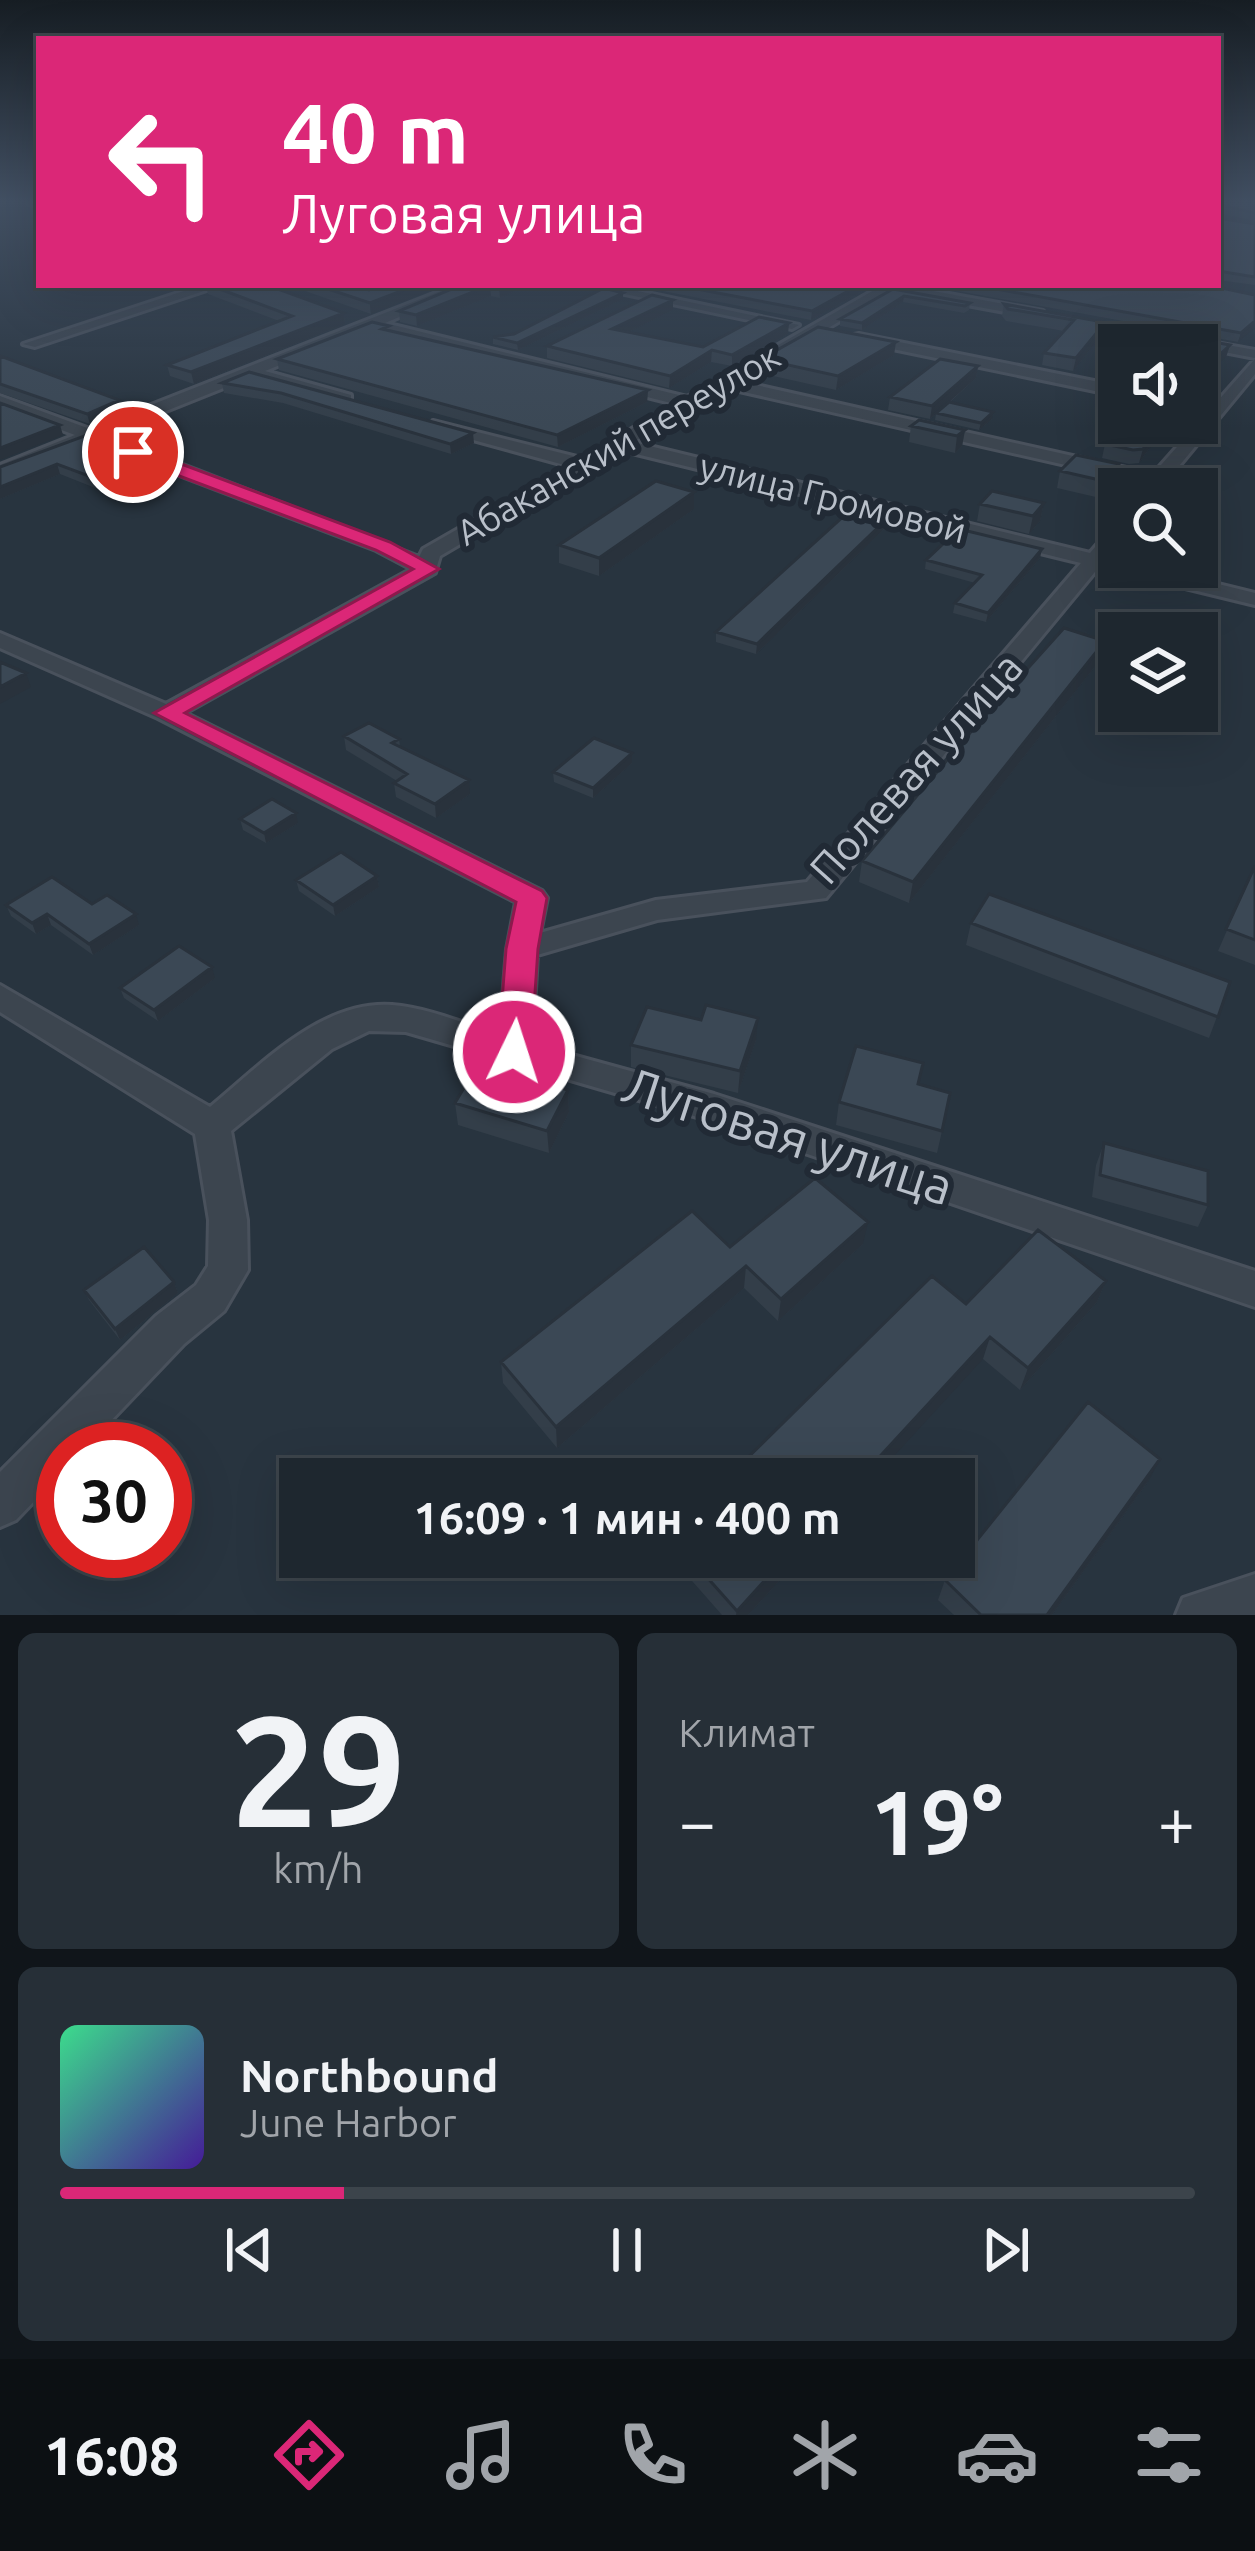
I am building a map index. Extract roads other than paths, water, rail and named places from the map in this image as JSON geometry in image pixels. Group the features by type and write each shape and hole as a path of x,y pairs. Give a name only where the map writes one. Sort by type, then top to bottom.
{"street":[{"path":"30,344 206,288"},
{"path":"0,471 460,288"},
{"path":"603,288 1098,387"},
{"name":"Абаканский переулок","path":"166,713 428,569 430,553 622,446 883,288"},
{"path":"897,288 1049,316"},
{"path":"629,308 650,298"},
{"name":"улица Громовой","path":"334,313 691,403"},
{"path":"1218,347 1255,354"},
{"path":"521,360 543,350"},
{"path":"1218,398 1255,364"},
{"path":"247,371 360,402"},
{"path":"725,382 1098,471"},
{"path":"0,400 383,546 428,569"},
{"path":"428,421 586,465"},
{"name":"улица Громовой","path":"622,446 1255,598"},
{"name":"Полевая улица","path":"522,949 656,910 816,891 1098,560"},
{"path":"0,640 166,713 532,898 522,949 514,1052"},
{"path":"0,997 212,1126 228,1220 228,1270 210,1298 170,1330 0,1504"},
{"name":"Луговая улица","path":"212,1126 333,1030 359,1019 390,1017 714,1108 1255,1289"},
{"path":"1200,1615 1255,1598"}]}
